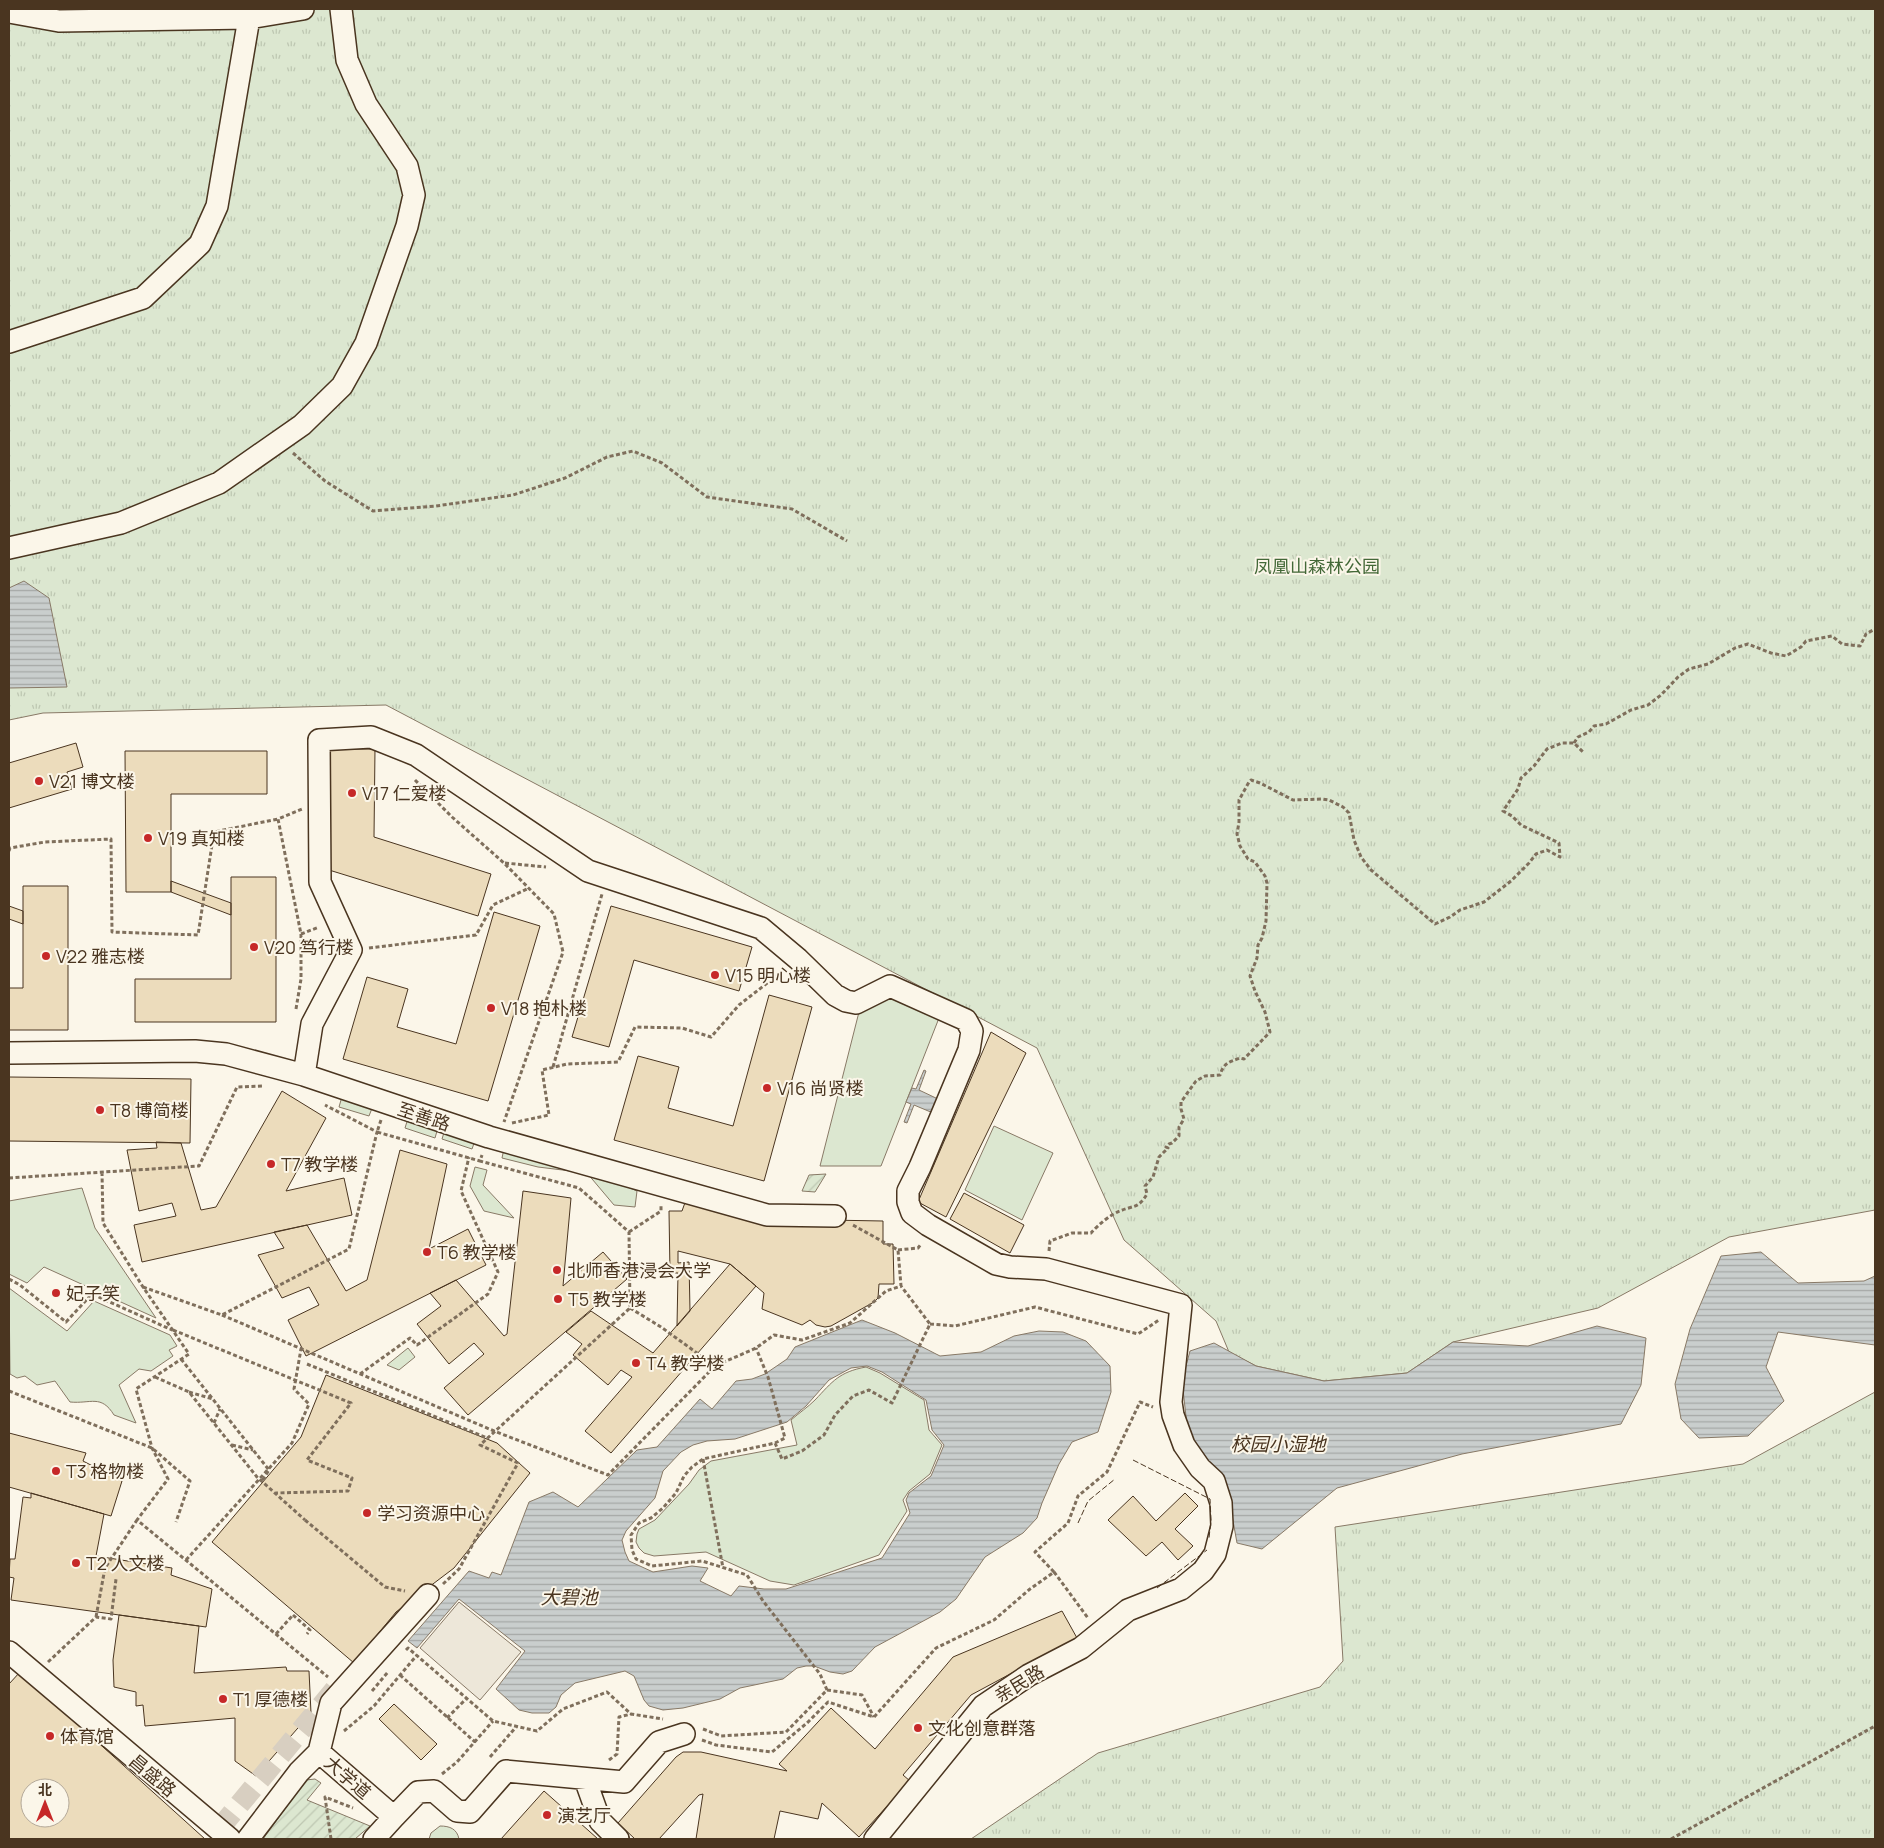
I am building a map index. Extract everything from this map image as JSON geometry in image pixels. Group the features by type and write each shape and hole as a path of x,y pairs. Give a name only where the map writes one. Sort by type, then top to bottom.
{"street":[{"path":"9,12 59,21 249,18 303,9"},
{"path":"9,548 121,523 219,483 302,425 342,386 366,343 407,226 414,195 407,166 366,104 347,60 341,9"},
{"path":"9,342 143,298 200,244 217,206 249,18"},
{"path":"304,1075 312,1024 351,950 320,882 319,740 371,737 416,755 588,871 760,928 798,959 835,995 846,1001 856,1003 890,986 966,1020 972,1031 969,1050 920,1167 908,1190 908,1202 912,1213 928,1225 996,1264 1010,1267 1046,1269 1181,1305"},
{"name":"至善路","path":"9,1052 195,1051 226,1054 304,1075 387,1104 495,1133 767,1215 835,1216"},
{"name":"亲民路","path":"875,1839 983,1706 1029,1676 1081,1648 1128,1610 1181,1589 1203,1571 1215,1554 1222,1526 1221,1503 1214,1481 1200,1468 1184,1445 1173,1415 1171,1402 1181,1305"},
{"path":"319,1752 331,1703 428,1595"},
{"name":"昌盛路","path":"9,1652 230,1839"},
{"path":"374,1839 418,1792 434,1791 458,1811 470,1812 506,1771 624,1782 659,1742 692,1731"},
{"name":"大学道","path":"248,1839 299,1772 319,1752 392,1820"},
{"path":"585,1779 600,1821 618,1839"}],"path":[{"path":"280,441 325,481 373,512 436,506 513,495 565,478 607,457 633,451 662,463 707,497 792,509 847,541"},
{"path":"1574,743 1578,737 1589,732 1594,726 1606,724 1631,710 1648,705 1689,669 1708,664 1735,648 1748,644 1771,653 1786,656 1806,641 1832,636 1842,644 1860,646 1866,634 1875,629"},
{"path":"1046,1269 1050,1241 1072,1233 1091,1233 1098,1224 1118,1211 1135,1208 1142,1202 1147,1194 1145,1186 1152,1177 1158,1157 1179,1136 1179,1127 1184,1119 1181,1102 1196,1081 1205,1076 1220,1074 1222,1067 1230,1060 1244,1059 1270,1032 1265,1012 1250,976 1257,958 1258,945 1262,938 1266,921 1267,883 1265,876 1255,862 1248,858 1240,846 1237,834 1240,822 1239,800 1251,780 1293,800 1322,799 1329,800 1343,807 1349,813 1354,840 1361,857 1371,870 1436,924 1460,910 1484,902 1511,881 1529,864 1536,854 1546,850 1560,857 1559,844 1521,825 1512,816 1503,811 1518,788 1521,778 1534,766 1547,749 1562,743 1574,743 1583,752"},
{"path":"416,755 409,774 452,817 504,863 554,914 562,952 495,1133 480,1161"},
{"path":"9,851 10,848 45,842 111,839 112,932 198,935 214,832 278,819 306,808"},
{"path":"278,819 301,934 301,979 296,1013"},
{"path":"553,1067 606,877"},
{"path":"351,950 476,935 493,904 529,888"},
{"path":"495,1133 515,1121 549,1115 542,1070 567,1064 618,1062 634,1027 682,1028 712,1037 739,1005 798,959"},
{"path":"9,1178 199,1166 237,1088 271,1086"},
{"path":"320,1102 377,1132 579,1188 629,1232 630,1308 480,1445 518,1463 459,1569 428,1595"},
{"path":"222,1315 349,1249 377,1132 387,1104"},
{"path":"360,1374 410,1338 417,1345 488,1294 498,1272 461,1192 469,1157"},
{"path":"34,1674 96,1618 105,1568 137,1520 168,1479 152,1448 136,1389 190,1354 143,1287 103,1223 102,1172"},
{"path":"629,1232 661,1212"},
{"path":"835,1216 898,1250 900,1286 930,1324 954,1326 1035,1307 1138,1334 1181,1305"},
{"path":"9,1279 20,1285 66,1322 92,1294 172,1330 351,1403 307,1460 352,1478 348,1491 276,1494"},
{"path":"143,1287 222,1315 494,1432 608,1475 715,1366 756,1348 774,1335 802,1340 850,1323 886,1291 900,1286"},
{"path":"630,1308 715,1366"},
{"path":"775,1443 782,1459 802,1451 824,1436 835,1415 853,1396 869,1390 892,1403 930,1324"},
{"path":"756,1348 768,1376 785,1438 775,1443 703,1459 692,1467 684,1476 676,1493 663,1508 651,1518 639,1523 630,1535 632,1550 636,1559 652,1566 702,1561 747,1575 763,1601 820,1674 827,1690"},
{"path":"186,1560 292,1444 308,1404 294,1389 301,1349"},
{"path":"181,1359 269,1470 262,1481"},
{"path":"307,1364 487,1438"},
{"path":"155,1376 189,1392 213,1399"},
{"path":"9,1391 152,1448 190,1480 176,1522"},
{"path":"189,1392 262,1481 305,1520 386,1587"},
{"path":"1099,1634 1054,1572 1035,1552 1068,1523 1078,1496 1108,1472 1140,1402 1173,1415"},
{"path":"214,1423 220,1409"},
{"path":"232,1445 253,1450"},
{"path":"703,1459 723,1568"},
{"path":"137,1520 342,1689"},
{"path":"874,1717 936,1648 994,1620 1030,1589 1054,1572"},
{"path":"96,1618 110,1619 116,1579"},
{"path":"276,1634 293,1615 310,1630 307,1634"},
{"path":"402,1655 408,1648 493,1721 516,1727 537,1731 562,1709 607,1692 631,1714"},
{"path":"374,1706 417,1655"},
{"path":"372,1691 390,1669"},
{"path":"400,1676 475,1742"},
{"path":"827,1690 862,1695 874,1717"},
{"path":"692,1731 722,1736 786,1732 827,1690"},
{"path":"447,1718 467,1698"},
{"path":"692,1731 716,1745 772,1752 807,1723 828,1702 874,1717"},
{"path":"617,1754 619,1716 631,1714 666,1720"},
{"path":"458,1762 493,1721"},
{"path":"1671,1839 1875,1726"},
{"path":"487,1760 516,1727"},
{"path":"331,1839 325,1797 392,1820"}],"green space":[{"name":"凤凰山森林公园","path":"9,9 1875,9 1875,1210 1729,1237 1598,1308 1453,1342 1407,1373 1324,1381 1256,1366 1229,1352 1216,1321 1124,1240 1037,1048 386,705 43,713 9,720"},
{"path":"884,994 939,1018 881,1166 820,1166 860,1008"},
{"path":"343,1093 374,1103 369,1116 339,1107"},
{"path":"409,1115 439,1124 435,1138 405,1128"},
{"path":"446,1126 477,1135 472,1149 442,1139"},
{"path":"994,1126 1053,1153 1022,1220 965,1190"},
{"path":"505,1144 581,1167 637,1191 635,1207 614,1205 587,1173 538,1167 502,1158"},
{"path":"475,1167 487,1170 483,1185 514,1218 484,1211 470,1186"},
{"path":"826,1174 815,1192 802,1191 809,1175"},
{"path":"82,1188 95,1228 156,1318 44,1267 27,1283 9,1274 9,1201"},
{"path":"9,1288 67,1331 94,1301 170,1335 177,1346 169,1350 173,1356 151,1371 139,1369 119,1385 136,1423 114,1415 105,1404 100,1402 70,1402 55,1381 37,1385 25,1376 17,1378 10,1374"},
{"path":"408,1348 415,1357 399,1370 387,1365"},
{"path":"866,1367 880,1373 924,1400 929,1430 942,1445 930,1474 909,1491 903,1500 907,1511 879,1555 794,1585 770,1581 706,1552 654,1556 644,1553 639,1548 636,1542 639,1529 655,1520 689,1484 699,1470 711,1461 797,1445 791,1420 812,1403 837,1378"},
{"path":"1875,1392 1875,1839 971,1839 1098,1753 1320,1687 1343,1661 1335,1527 1743,1464"},
{"path":"315,1779 321,1783 307,1800 370,1826 355,1839 263,1839 306,1780"},
{"path":"440,1826 452,1829 457,1833 459,1839 429,1839 431,1833"}],"shaded area":[{"path":"459,1602 521,1652 480,1700 420,1648"}],"water":[{"path":"24,581 49,598 67,687 9,688 9,588"},
{"path":"924,1070 926,1071 919,1090 938,1099 933,1113 914,1105 907,1123 904,1122 911,1104 906,1102 912,1088 916,1089"},
{"path":"1761,1252 1798,1283 1864,1281 1875,1276 1875,1345 1778,1332 1766,1367 1784,1401 1748,1436 1699,1438 1681,1419 1675,1384 1690,1329 1721,1256"},
{"name":"大碧池","path":"862,1320 895,1333 940,1356 981,1352 1014,1336 1039,1331 1063,1332 1086,1341 1110,1366 1111,1392 1098,1432 1072,1442 1059,1464 1037,1518 1023,1533 985,1557 956,1599 940,1612 875,1647 852,1671 843,1674 830,1672 814,1666 806,1666 797,1668 783,1679 740,1688 720,1699 683,1708 663,1710 649,1706 644,1700 634,1676 625,1671 575,1683 561,1695 556,1707 549,1713 532,1713 519,1710 496,1689 525,1651 459,1599 417,1648 408,1641 469,1571 489,1578 492,1572 501,1575 529,1502 553,1492 578,1507 637,1450 657,1447 700,1399 712,1409 736,1381 752,1379 765,1374 787,1359 795,1347","holes":["867,1366 882,1372 926,1400 932,1430 944,1445 931,1476 909,1493 906,1500 910,1513 882,1558 786,1589 739,1586 731,1596 700,1581 708,1568 692,1566 653,1572 629,1561 622,1540 626,1531 655,1498 663,1471 681,1452 693,1445 707,1441 735,1439 787,1422 806,1406 829,1380 851,1368"]},
{"name":"校园小湿地","path":"1597,1326 1646,1338 1641,1385 1621,1424 1462,1454 1337,1488 1262,1549 1237,1543 1230,1504 1188,1434 1182,1381 1190,1351 1214,1343 1256,1366 1324,1381 1407,1373 1453,1342 1528,1346"}],"building":[{"name":"V21 博文楼","path":"76,743 83,767 67,772 72,789 9,808 9,763"},
{"name":"V17 仁爱楼","path":"330,749 375,749 374,837 491,874 478,916 329,870"},
{"name":"V19 真知楼","path":"125,751 267,751 267,794 171,794 171,892 126,892"},
{"name":"V20 笃行楼","path":"231,877 276,877 276,1022 135,1022 135,979 231,979"},
{"path":"171,881 231,903 231,915 171,892"},
{"name":"V22 雅志楼","path":"23,886 68,886 68,1030 9,1030 9,988 23,988"},
{"path":"9,906 23,911 23,924 9,919"},
{"name":"V15 明心楼","path":"611,906 752,947 739,991 634,960 609,1047 572,1037"},
{"name":"V18 抱朴楼","path":"494,912 540,926 488,1101 343,1059 367,977 408,989 397,1027 456,1044"},
{"name":"V16 尚贤楼","path":"769,995 812,1007 764,1181 614,1140 638,1056 679,1067 668,1108 733,1126"},
{"path":"991,1032 1026,1053 946,1217 918,1202"},
{"name":"T8 博简楼","path":"9,1077 191,1079 190,1143 9,1141"},
{"name":"T7 教学楼","path":"282,1091 326,1118 286,1191 344,1178 352,1215 142,1262 134,1225 176,1216 172,1203 139,1211 127,1150 157,1148 156,1142 181,1143 201,1210 216,1207"},
{"name":"T6 教学楼","path":"400,1150 447,1164 429,1249 468,1229 486,1265 306,1356 288,1320 319,1305 309,1287 282,1298 258,1255 284,1248 274,1232 307,1225 346,1291 367,1280"},
{"name":"T5 教学楼","path":"523,1191 571,1198 563,1286 603,1252 627,1279 468,1415 444,1388 484,1354 474,1343 449,1364 417,1324 441,1306 430,1293 456,1280 504,1336 507,1334"},
{"path":"964,1193 1024,1225 1010,1253 950,1219"},
{"path":"687,1197 771,1219 883,1221 883,1244 893,1244 894,1284 879,1284 878,1298 874,1302 831,1326 816,1325 810,1320 802,1325 762,1309 764,1293 730,1264 678,1251 678,1263 689,1262 690,1311 677,1326 678,1273 670,1273 669,1211 682,1211"},
{"name":"T4 教学楼","path":"730,1264 756,1286 611,1453 585,1431 632,1377 621,1370 608,1385 573,1355 582,1344 566,1332 591,1311 653,1353"},
{"name":"学习资源中心","path":"326,1375 497,1443 530,1473 454,1568 396,1612 354,1663 212,1542 301,1437"},
{"name":"T3 格物楼","path":"9,1433 86,1453 83,1461 122,1481 111,1516 9,1487"},
{"name":"T2 人文楼","path":"31,1493 104,1514 96,1556 172,1568 171,1575 212,1589 206,1627 11,1600 14,1578 9,1577 10,1559 15,1559 23,1497 31,1498"},
{"path":"1185,1493 1198,1506 1175,1529 1193,1546 1178,1560 1162,1542 1146,1556 1108,1520 1133,1496 1156,1521"},
{"name":"文化创意群落","path":"1062,1611 1077,1638 971,1695 903,1775 910,1781 859,1837 822,1803 818,1819 780,1811 774,1839 696,1839 703,1794 699,1795 659,1839 635,1839 618,1823 676,1757 683,1752 701,1752 787,1771 779,1764 831,1708 875,1749 953,1657"},
{"name":"T1 厚德楼","path":"119,1615 199,1626 194,1673 286,1667 287,1671 309,1671 311,1713 256,1776 235,1761 235,1718 145,1726 143,1705 136,1706 136,1692 114,1687 113,1660"},
{"name":"体育馆","path":"20,1672 205,1839 9,1839 9,1684"},
{"path":"394,1704 437,1744 421,1760 379,1719"},
{"name":"演艺厅","path":"544,1791 598,1839 501,1839"}],"tunnel":[{"path":"219,1829 337,1687"}],"fence":[{"path":"1133,1460 1210,1499 1211,1520 1209,1538"},
{"path":"1078,1523 1088,1501 1115,1479"},
{"path":"1157,1588 1207,1550"}],"place":[{"name":"V21 博文楼","path":"39,781"},
{"name":"V17 仁爱楼","path":"352,793"},
{"name":"V19 真知楼","path":"148,838"},
{"name":"V20 笃行楼","path":"254,947"},
{"name":"V22 雅志楼","path":"46,956"},
{"name":"V15 明心楼","path":"715,975"},
{"name":"V18 抱朴楼","path":"491,1008"},
{"name":"V16 尚贤楼","path":"767,1088"},
{"name":"T8 博简楼","path":"100,1110"},
{"name":"T7 教学楼","path":"271,1164"},
{"name":"T6 教学楼","path":"427,1252"},
{"name":"北师香港浸会大学","path":"557,1270"},
{"name":"妃子笑","path":"56,1293"},
{"name":"T5 教学楼","path":"558,1299"},
{"name":"T4 教学楼","path":"636,1363"},
{"name":"T3 格物楼","path":"56,1471"},
{"name":"学习资源中心","path":"367,1513"},
{"name":"T2 人文楼","path":"76,1563"},
{"name":"T1 厚德楼","path":"223,1699"},
{"name":"文化创意群落","path":"918,1728"},
{"name":"体育馆","path":"50,1736"},
{"name":"演艺厅","path":"547,1815"}]}
